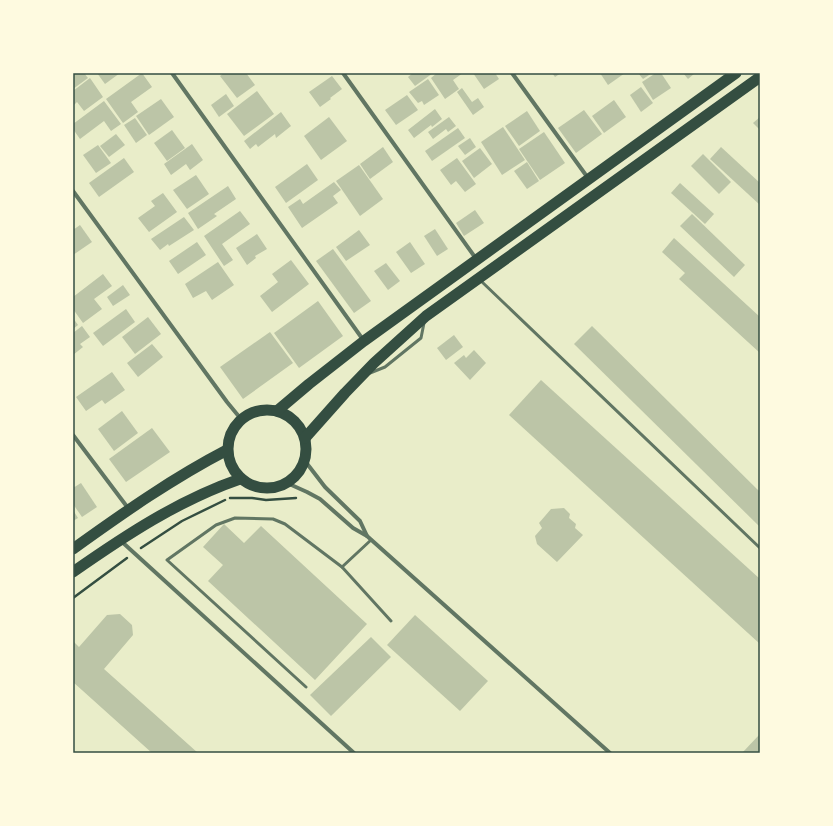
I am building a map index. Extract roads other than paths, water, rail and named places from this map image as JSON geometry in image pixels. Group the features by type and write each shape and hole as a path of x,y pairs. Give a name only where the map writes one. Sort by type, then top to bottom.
{"highway":[{"path":"277,411 364,341 736,73"},
{"path":"305,438 360,377 426,316 760,77"},
{"path":"264,410 277,411 294,421 301,429 305,438 307,450 305,461 295,478 287,484 276,488 263,489 251,486 240,479 233,470 227,450 229,438 241,419 252,413 264,410"},
{"path":"73,549 128,509 188,470 227,450"},
{"path":"73,572 120,540 189,499 240,479"}],"street":[{"path":"172,73 364,341"},
{"path":"343,73 477,260"},
{"path":"512,73 588,179"},
{"path":"73,191 241,419"},
{"path":"73,435 128,509"},
{"path":"305,461 325,487 360,521 367,536"},
{"path":"287,484 320,499 353,528 367,536 610,753"},
{"path":"120,540 354,753"}],"lane":[{"path":"479,279 760,548"},
{"path":"306,687 168,560 216,525 234,518 273,519 285,524 342,567 391,621"},
{"path":"342,567 371,540"}]}
